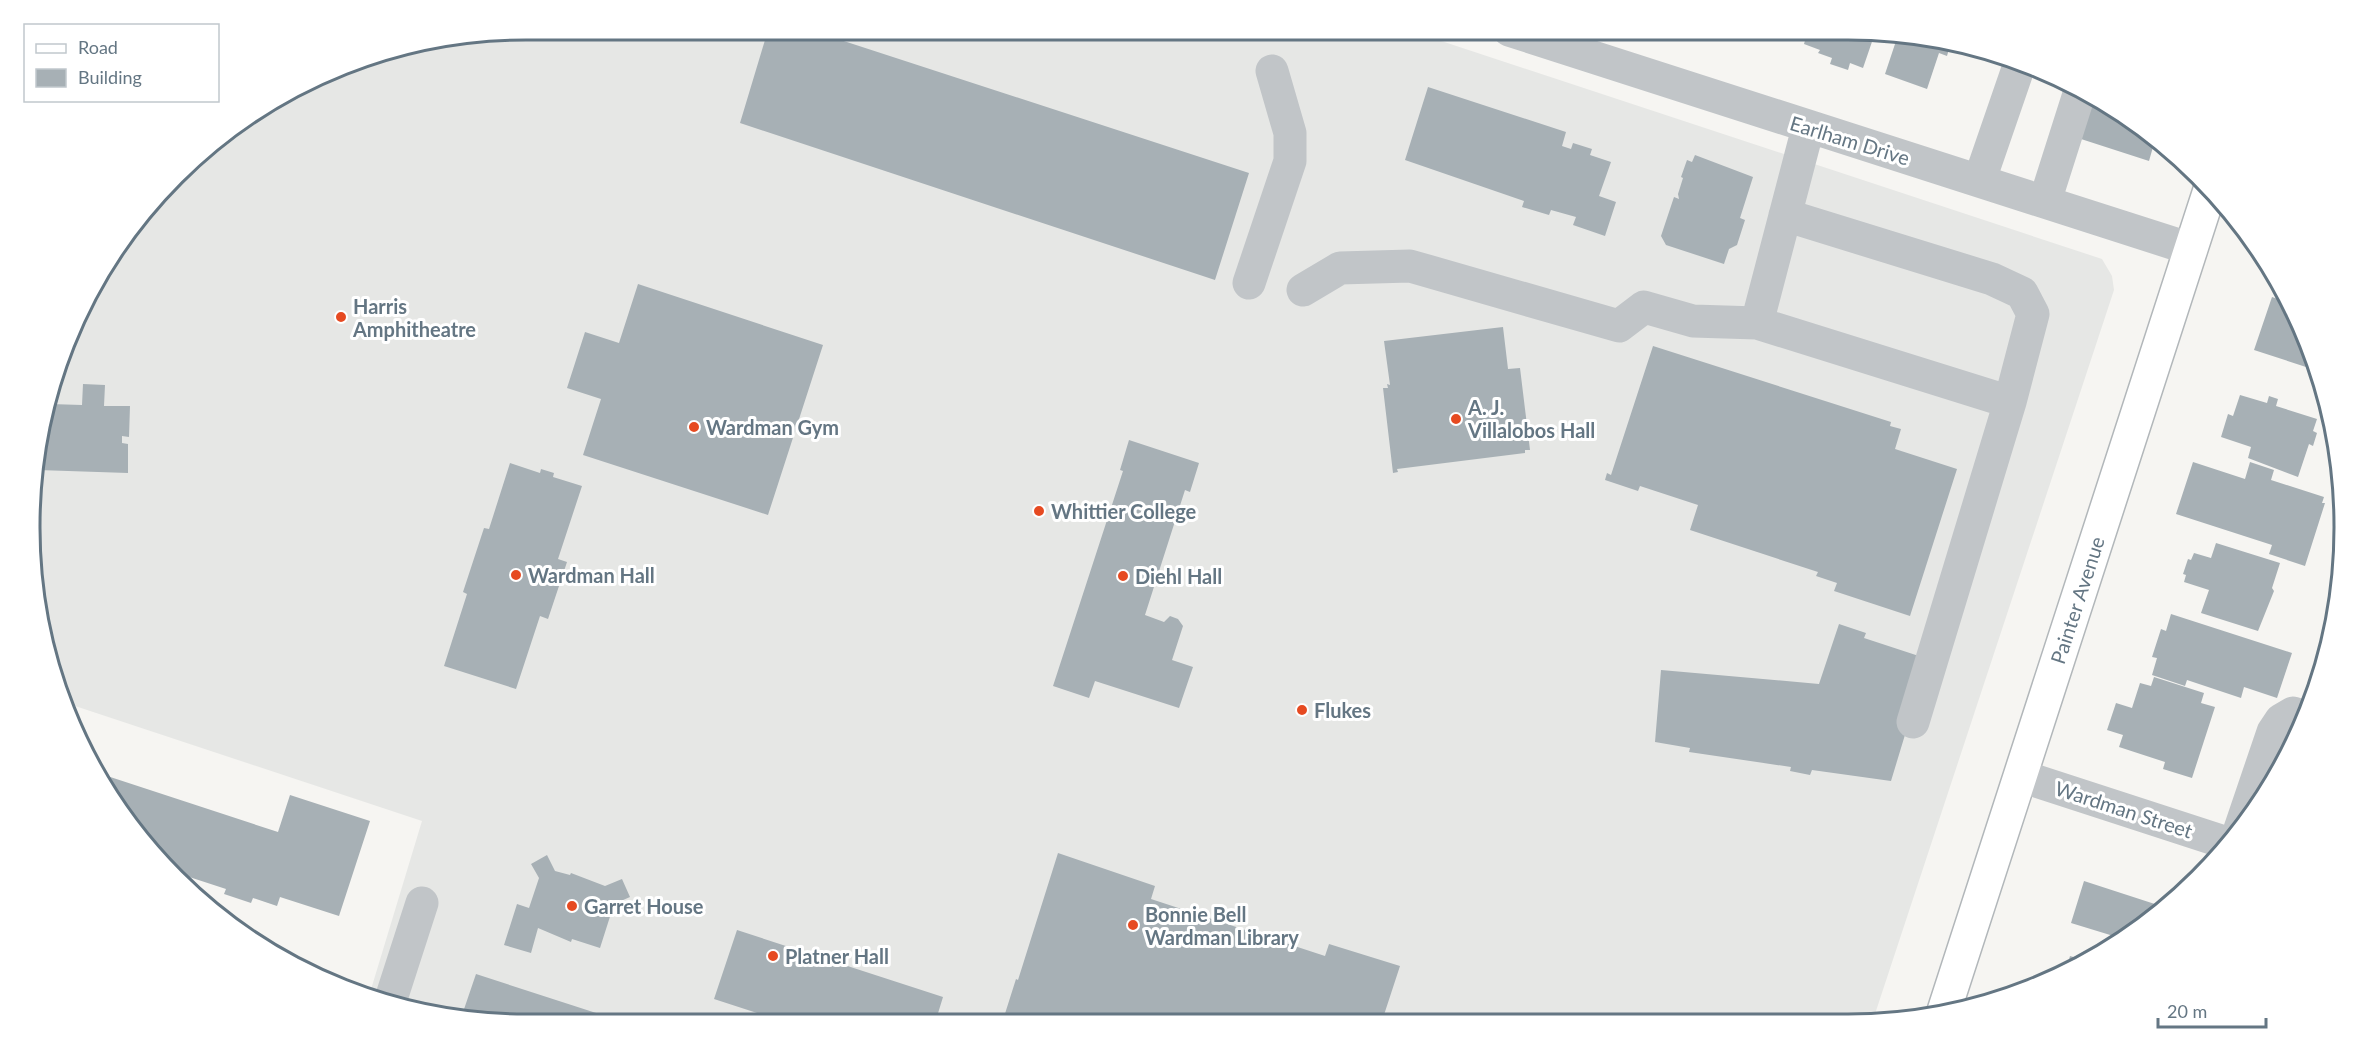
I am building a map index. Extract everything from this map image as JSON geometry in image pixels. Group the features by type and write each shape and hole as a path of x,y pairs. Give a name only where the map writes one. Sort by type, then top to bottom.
{"main road":[{"name":"Painter Avenue","path":"1947,1003 2207,200"}],"street":[{"name":"Earlham Drive","path":"1540,40 1808,128 1980,179 2191,249"},
{"path":"1250,284 1290,161 1290,133 1272,71"},
{"path":"1980,179 2017,72"},
{"path":"2045,201 2077,99"},
{"path":"1757,323 1808,128"},
{"path":"1785,216 1992,279 2022,293 2033,314 2010,402 1913,722"},
{"path":"1303,290 1340,268 1410,266 1619,326 1644,307 1693,321 1757,323 2010,402"},
{"path":"2250,800 2273,732 2281,720 2293,712 2296,713"},
{"name":"Wardman Street","path":"2020,776 2219,840"},
{"path":"392,994 422,903"}],"shaded area":[{"name":"Whittier College","path":"527,40 1438,40 2102,259 2112,276 2114,290 1876,1012 527,1014 463,1009 401,997 371,988 422,821 75,706 57,653 45,591 42,559 40,527 45,463 57,401 66,371 91,312 122,257 161,206 206,161 231,141 257,122 312,91 371,66 432,50"}],"building":[{"path":"765,40 841,40 1249,173 1215,280 740,123"},
{"path":"1805,40 1872,42 1863,68 1850,63 1848,70 1830,64 1832,58 1804,44"},
{"path":"1895,44 1948,51 1947,56 1939,53 1927,89 1885,74"},
{"path":"1428,87 1566,132 1562,146 1571,149 1573,143 1592,149 1590,155 1611,162 1599,196 1616,202 1605,236 1573,225 1576,217 1551,210 1549,215 1522,207 1524,201 1405,160"},
{"path":"2091,107 2117,122 2153,149 2149,161 2081,139"},
{"path":"1695,155 1753,177 1740,218 1745,220 1737,245 1729,249 1724,264 1666,245 1661,236 1674,197 1679,199 1678,194 1683,178 1681,177 1687,160 1692,162"},
{"name":"Wardman Gym","path":"638,284 823,345 768,515 583,455 601,399 567,388 585,332 619,343"},
{"path":"2272,297 2276,298 2306,367 2254,350"},
{"name":"A. J. Villalobos Hall","path":"1503,327 1508,369 1520,368 1530,450 1525,450 1525,453 1397,469 1398,472 1393,473 1383,388 1388,388 1387,384 1390,385 1384,341"},
{"path":"1653,346 1891,422 1890,426 1901,429 1895,449 1957,469 1910,616 1834,591 1837,583 1816,576 1818,572 1690,530 1698,505 1640,486 1638,491 1605,480 1607,473 1611,475"},
{"path":"83,384 105,385 104,406 130,406 129,437 122,436 122,443 128,444 128,473 44,470 56,404 82,405"},
{"path":"2240,395 2267,403 2269,396 2278,399 2276,406 2317,419 2313,431 2317,433 2313,446 2309,444 2298,477 2248,458 2251,447 2221,437 2228,414 2233,416"},
{"name":"Diehl Hall","path":"1129,440 1199,463 1190,492 1185,490 1145,615 1164,622 1170,616 1178,619 1183,626 1172,660 1193,667 1179,708 1095,681 1089,698 1053,686 1123,471 1120,470"},
{"path":"2193,462 2245,479 2250,462 2274,470 2271,480 2324,497 2322,503 2325,503 2305,566 2269,554 2272,545 2176,514"},
{"name":"Wardman Hall","path":"510,463 540,473 541,469 554,473 553,477 582,486 558,559 567,562 548,619 540,616 516,689 444,666 467,594 463,592 484,528 489,529"},
{"path":"2216,543 2280,563 2272,588 2274,591 2258,631 2201,613 2209,590 2184,582 2186,575 2183,574 2188,559 2191,560 2194,553 2211,558"},
{"path":"2171,614 2292,653 2277,698 2244,687 2241,698 2187,680 2185,686 2152,675 2157,658 2152,657 2161,629 2166,631"},
{"path":"1839,624 1866,633 1864,638 1928,659 1891,781 1812,770 1810,775 1790,771 1791,767 1689,752 1690,748 1655,742 1661,670 1819,684"},
{"path":"2154,677 2204,693 2201,703 2215,707 2192,778 2163,769 2165,762 2119,747 2123,735 2107,730 2116,703 2132,708 2140,683 2151,686"},
{"path":"110,777 278,832 290,795 370,821 339,916 280,897 277,906 253,898 251,903 224,894 226,889 189,877 183,871 141,823"},
{"name":"Bonnie Bell Wardman Library","path":"1058,853 1155,886 1151,899 1325,956 1329,944 1400,966 1384,1014 1005,1014 1016,979 1018,980"},
{"name":"Garret House","path":"547,855 555,871 570,875 571,873 605,886 622,879 630,897 614,904 600,948 572,939 571,942 538,928 531,953 504,945 517,904 529,908 539,878 531,864"},
{"path":"2084,881 2154,904 2111,935 2071,923"},
{"name":"Platner Hall","path":"737,930 943,997 938,1014 760,1014 714,999"},
{"path":"476,974 599,1014 527,1014 464,1009"}],"place":[{"name":"Harris Amphitheatre","path":"341,317"},
{"name":"A. J. Villalobos Hall","path":"1456,419"},
{"name":"Wardman Gym","path":"694,427"},
{"name":"Whittier College","path":"1039,511"},
{"name":"Wardman Hall","path":"516,575"},
{"name":"Diehl Hall","path":"1123,576"},
{"name":"Flukes","path":"1302,710"},
{"name":"Garret House","path":"572,906"},
{"name":"Bonnie Bell Wardman Library","path":"1133,925"},
{"name":"Platner Hall","path":"773,956"}]}
